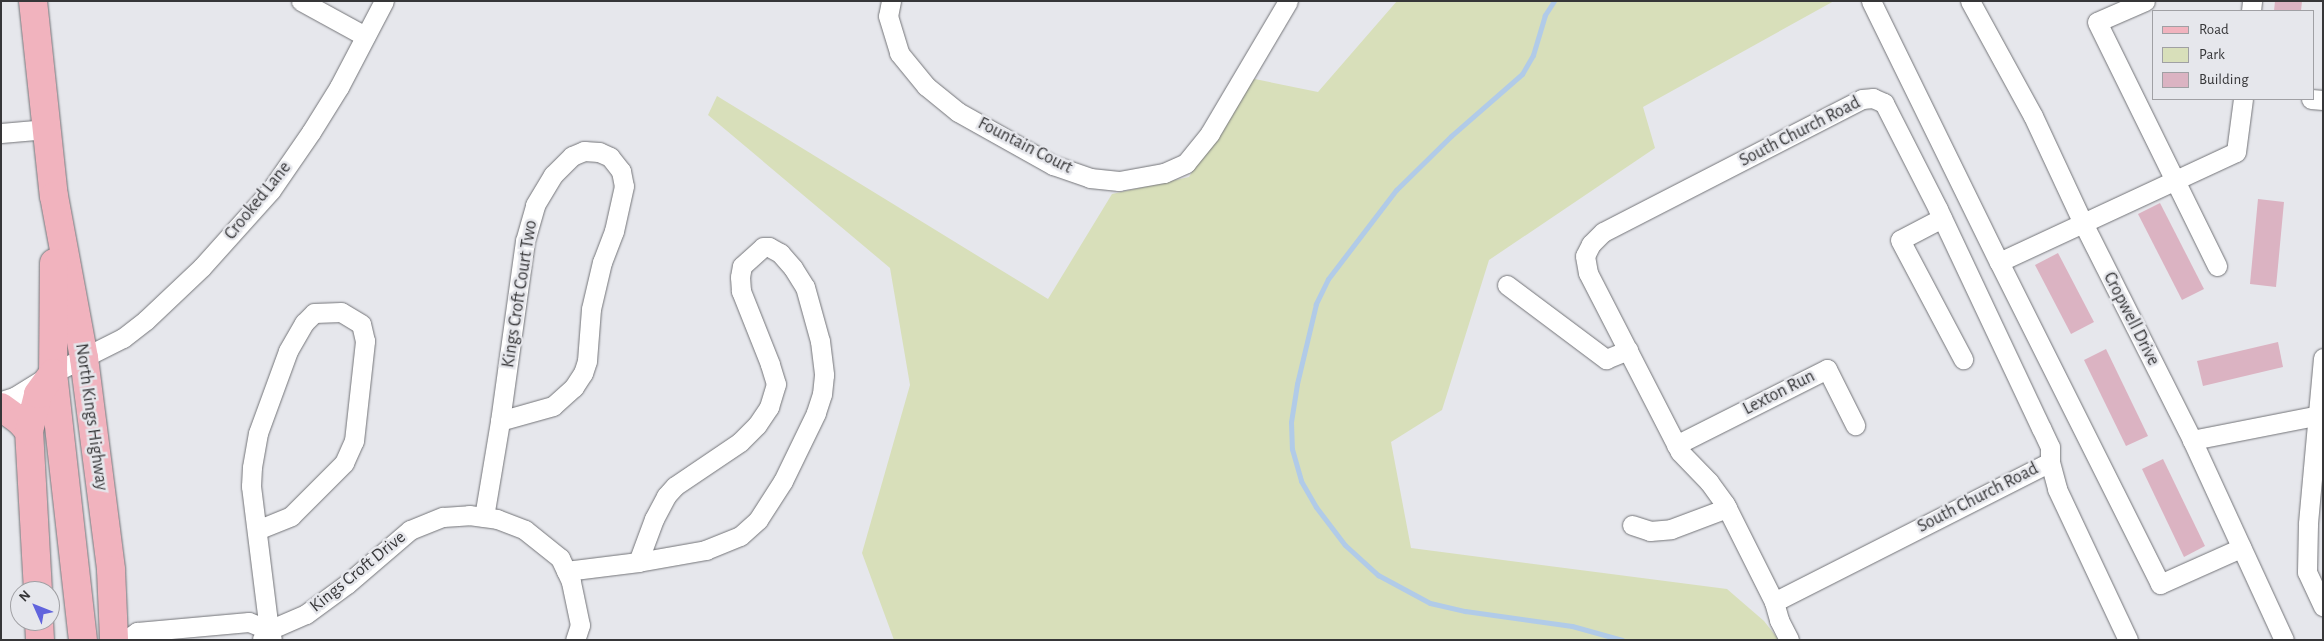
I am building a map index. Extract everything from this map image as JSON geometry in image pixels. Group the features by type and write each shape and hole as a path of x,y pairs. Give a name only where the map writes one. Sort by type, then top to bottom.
{"main road":[{"name":"North Kings Highway","path":"33,1 54,196 84,358 111,570 114,640"},
{"name":"North Kings Highway","path":"54,196 53,373 83,640"},
{"path":"37,581 29,431 38,394 53,373"},
{"path":"1,407 20,421 29,431"}],"street":[{"path":"301,1 365,36"},
{"name":"Crooked Lane","path":"1,402 29,389 53,373 123,338 146,320 202,267 271,190 340,87 384,1"},
{"name":"Fountain Court","path":"891,1 888,16 899,53 926,86 958,112 1053,165 1090,178 1119,181 1164,173 1186,163 1210,134 1288,1"},
{"path":"1871,1 2160,584 2241,548"},
{"name":"Cropwell Drive","path":"1970,1 2033,116 2083,223 2192,440 2284,640"},
{"path":"2145,1 2097,22 2217,266"},
{"name":"South Church Road","path":"1774,602 2050,462 2050,447 1942,218 1884,103 1872,98 1862,99 1603,232 1591,244 1585,256 1588,273 1676,446 1709,482 1727,508 1774,602 1779,620 1789,640"},
{"path":"1999,262 2236,152 2243,100"},
{"path":"1,133 47,129"},
{"name":"Kings Croft Court Two","path":"484,517 500,421 524,241 535,205 553,175 572,156 584,151 599,152 610,157 620,170 624,186 614,231 602,262 591,309 587,361 583,373 574,387 553,406 500,421"},
{"path":"1942,218 1900,240 1963,359"},
{"path":"566,571 638,562 706,550 740,536 758,520 783,481 816,413 822,394 824,375 820,341 805,287 794,268 780,253 769,247 763,247 742,266 740,277 741,291 776,384 769,407 740,442 676,486 666,496 654,519 638,562"},
{"path":"1507,285 1606,360 1628,350"},
{"path":"257,530 291,516 344,464 354,441 365,341 361,324 341,312 314,313 304,324 288,351 258,433 252,466 251,486 268,636"},
{"path":"2323,358 2315,525 2307,572 2323,606"},
{"name":"Lexton Run","path":"1676,446 1827,369 1854,425"},
{"path":"2192,440 2319,415"},
{"path":"2050,462 2057,489 2128,640"},
{"path":"1632,525 1650,531 1671,529 1727,508"},
{"name":"Kings Croft Drive","path":"268,636 306,614 347,584 410,530 443,517 469,515 497,519 525,530 560,558 571,582 580,625 576,638"},
{"path":"126,640 137,632 250,622 268,636"}],"green space":[{"path":"1397,1 1834,1 1643,107 1655,148 1489,260 1442,410 1391,442 1411,548 1727,589 1764,621 1779,640 894,640 862,553 910,385 890,268 708,115 717,96 1048,299 1112,194 1189,177 1245,77 1318,92"}],"building":[{"path":"2275,1 2302,1 2301,10 2274,10"},
{"path":"2258,199 2284,202 2276,287 2250,284"},
{"path":"2160,203 2204,289 2182,300 2138,214"},
{"path":"2058,253 2094,322 2071,334 2035,265"},
{"path":"2278,342 2283,367 2203,386 2197,361"},
{"path":"2106,349 2148,436 2126,446 2084,360"},
{"path":"2163,459 2205,546 2184,557 2142,469"}],"waterway":[{"path":"1554,1 1545,15 1533,55 1522,74 1451,136 1396,190 1328,279 1316,304 1297,384 1291,422 1292,449 1301,481 1316,507 1345,545 1378,575 1430,603 1465,611 1572,626 1622,640"}]}
